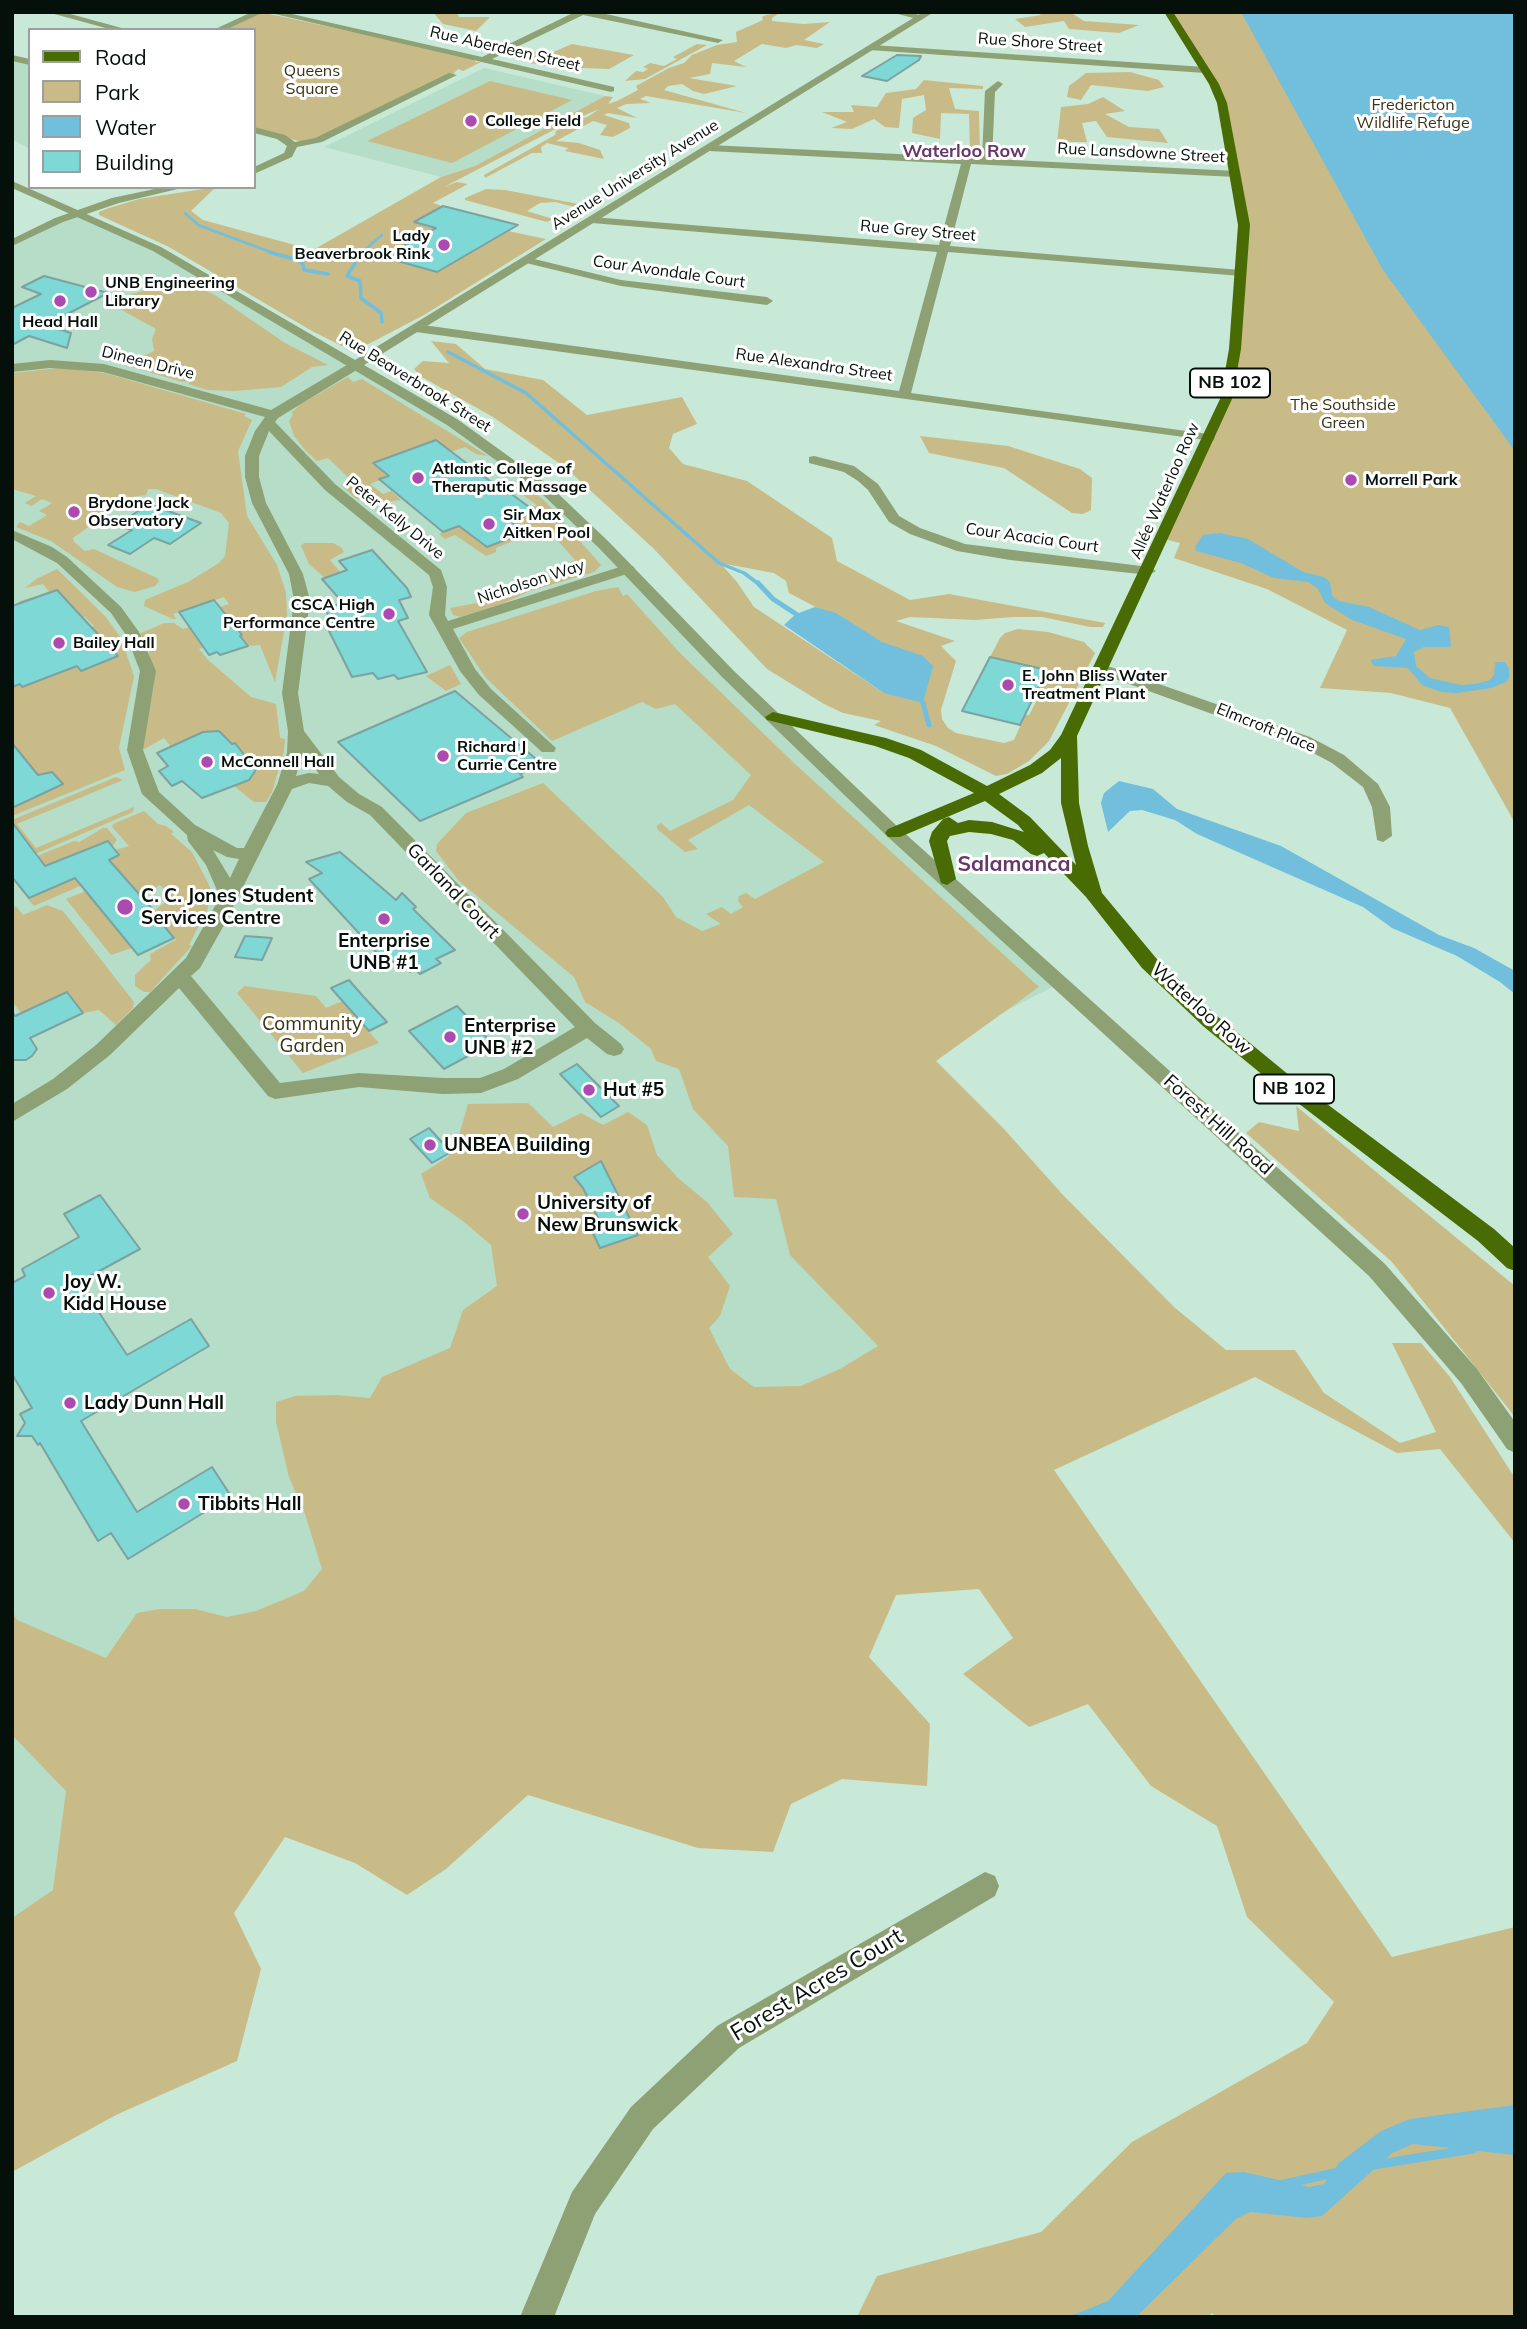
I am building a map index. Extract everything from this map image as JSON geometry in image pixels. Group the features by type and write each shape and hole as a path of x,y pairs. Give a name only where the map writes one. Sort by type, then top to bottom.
{"main road":[{"name":"Allée Waterloo Row","path":"1069,736 1149,571 1226,400 1231,379 1244,226 1236,174 1222,103 1205,70 1168,12"},
{"path":"773,718 880,741 937,764 970,782 1024,821 1093,894"},
{"path":"894,833 986,794 1036,769 1056,754 1069,736"},
{"name":"Waterloo Row","path":"1069,736 1070,803 1093,894 1149,964 1210,1021 1288,1085 1486,1236 1515,1262"},
{"path":"947,879 938,849 941,832 956,816 986,794"},
{"path":"941,832 980,827 1019,836 1093,894"}],"street":[{"path":"51,12 117,28"},
{"path":"222,28 260,12"},
{"name":"Rue Aberdeen Street","path":"270,12 611,89"},
{"path":"483,60 582,12 718,40"},
{"path":"894,12 925,15"},
{"name":"Avenue University Avenue","path":"317,386 356,365 925,15"},
{"name":"Rue Shore Street","path":"872,48 1205,70"},
{"path":"256,131 281,137 293,145 318,140 452,75"},
{"path":"987,161 990,91 998,85"},
{"path":"256,170 288,155 293,145"},
{"name":"Rue Lansdowne Street","path":"709,148 1236,174"},
{"path":"904,395 967,160"},
{"name":"Rue Beaverbrook Street","path":"12,184 157,249 452,422 545,489 628,569 683,629 773,718 894,833"},
{"path":"12,243 76,214 130,196 170,189"},
{"name":"Rue Grey Street","path":"592,220 1241,273"},
{"name":"Cour Avondale Court","path":"526,260 621,284 767,302"},
{"name":"Rue Alexandra Street","path":"416,328 1208,438"},
{"name":"Dineen Drive","path":"12,368 50,364 104,368 207,396 270,418"},
{"path":"279,394 317,386"},
{"path":"12,1114 60,1084 103,1050 197,957 285,785 295,753 296,731 290,693 302,612 300,586 288,557 262,512 251,468 256,444 270,418 317,386"},
{"path":"207,396 257,397"},
{"name":"Peter Kelly Drive","path":"270,418 330,487 436,573 440,587 436,611 449,642 473,680 548,748"},
{"name":"Cour Acacia Court","path":"814,460 849,469 873,487 894,519 915,531 962,548 1016,557 1149,571"},
{"path":"12,534 47,550 76,573 126,623 143,653 148,671 135,738 137,761 150,794 188,829 214,863 229,897"},
{"name":"Nicholson Way","path":"444,627 628,569"},
{"name":"Elmcroft Place","path":"1102,668 1304,741 1338,759 1370,784 1381,807 1382,836"},
{"name":"Garland Court","path":"296,731 333,781 353,799 376,811 588,1028 614,1049"},
{"path":"285,785 309,778 333,781"},
{"path":"188,829 233,853 251,855"},
{"name":"Forest Hill Road","path":"894,833 1377,1269 1469,1376 1515,1442"},
{"path":"180,976 275,1091 352,1080 481,1085 511,1074 588,1028"},
{"name":"Forest Acres Court","path":"537,2317 583,2203 642,2119 728,2037 985,1886"}],"shaded area":[{"path":"12,58 28,62 28,148 12,139"},
{"path":"484,68 605,96 475,166 441,177 324,147"},
{"name":"University of New Brunswick","path":"76,214 133,238 384,381 545,489 683,629 1062,982 914,1058 1153,1370 12,1978 12,243"}],"green space":[{"name":"Queens Square","path":"260,12 475,58 475,62 481,62 463,71 458,69 452,75 307,143 256,130 256,28 222,28"},
{"path":"433,12 457,12 459,17 490,17 476,31 443,24"},
{"path":"781,12 772,18 772,21 804,24 830,22 804,40 824,44 817,48 796,45 786,48 762,44 734,61 746,67 712,63 710,74 689,78 737,86 704,94 682,84 668,86 664,90 746,113 646,96 640,99 651,103 626,104 617,108 637,118 608,113 604,115 629,123 630,128 613,137 600,135 607,125 593,121 556,141 579,143 600,150 604,159 565,151 568,148 547,143 541,147 542,153 532,153 485,178 484,175 555,135 556,131 599,109 444,187 457,182 468,184 433,203 442,206 415,222 436,228 384,257 437,272 508,231 546,239 424,315 359,349 342,346 312,331 169,247 99,215 99,212 109,208 139,199 214,189 191,211 203,220 313,250 441,177 475,166 605,96 613,97 608,104 617,101 638,90 636,86 684,63 692,55 717,45 737,42 736,32 763,20 762,17"},
{"path":"1038,12 1070,12 1084,21 1139,25 1119,33 1069,29 1064,21 1025,27 1015,19 1041,15"},
{"name":"The Southside Green","path":"1168,12 1515,12 1515,823 1450,708 1391,693 1320,688 1347,630 1267,589 1174,558 1180,543 1164,539 1226,400 1244,225 1222,103"},
{"path":"572,44 634,55 609,69 530,63 517,54 522,51 551,53"},
{"path":"697,44 707,45 645,79 625,81 636,71 643,72 648,69 643,67 650,63 664,66 677,59 673,57"},
{"path":"1130,72 1159,80 1164,87 1148,91 1091,85 1081,100 1067,97 1069,86 1086,73"},
{"path":"924,80 983,86 983,89 949,88 955,109 979,111 980,155 970,154 969,114 941,113 940,139 912,133 913,118 926,110 924,95 902,99 899,128 885,127 874,119 852,129 831,128 847,122 822,112 854,112 851,105 877,107 886,93 916,89"},
{"name":"College Field","path":"490,81 572,100 452,163 367,141"},
{"path":"1103,97 1125,111 1105,114 1129,127 1159,129 1168,143 1107,137 1096,121 1082,123 1087,142 1057,142 1061,107 1088,104"},
{"path":"486,189 505,190 589,206 587,210 555,202 540,203 527,211 553,219 547,222 465,200"},
{"path":"181,279 215,295 285,343 328,365 312,367 281,387 234,391 207,390 188,384 191,381 182,382 125,365 154,351 152,339 156,329 109,303"},
{"path":"431,341 456,344 485,369 543,380 587,415 682,397 697,424 673,434 669,448 683,464 747,481 832,538 837,561 910,600 949,594 1105,623 1103,627 1090,627 1042,617 975,620 910,617 896,621 955,641 941,646 956,661 941,710 942,719 948,728 956,733 1004,743 1014,740 1025,715 1029,715 1036,702 1032,700 1047,670 990,657 1000,638 1005,633 1018,629 1048,632 1084,642 1095,653 1049,741 1029,761 1007,774 996,776 936,746 874,725 881,721 843,713 767,669 654,549 566,468 493,417 420,376 414,369 423,361 449,363","holes":["720,563 774,573 786,581 789,593 882,642 884,693 754,607"]},
{"path":"59,368 105,373 246,414 244,416 252,420 238,451 247,516 277,565 286,593 287,615 275,682 260,645 248,646 220,607 229,604 224,597 173,614 176,619 144,606 145,600 188,582 219,563 225,556 229,523 221,513 156,489 148,489 146,495 131,497 73,538 85,551 94,549 159,581 155,586 135,592 117,587 51,541 16,527 20,522 29,526 47,515 39,511 52,503 42,499 31,506 25,503 36,496 12,489 12,373"},
{"path":"348,377 353,382 362,379 488,456 476,454 465,447 451,452 436,440 374,463 389,476 370,484 383,494 391,491 401,500 370,504 355,498 342,486 353,482 328,458 317,461 306,451 294,436 289,421 293,414 291,413 301,404"},
{"path":"920,436 1008,446 1080,469 1092,478 1091,510 1083,514 1072,513 1004,468 929,453"},
{"path":"532,491 545,501 601,565 594,572 530,591 500,605 460,617 453,615 450,608 477,603 571,571 565,565 575,560 552,534 539,539 530,534 496,548 496,552 486,556 455,535 445,539 439,534 521,501 531,508 537,505 523,495"},
{"path":"304,543 333,543 341,547 344,552 330,560 341,573 325,578 309,564 301,546"},
{"path":"57,569 105,616 121,638 134,676 119,748 125,770 12,816 12,808 63,784 52,772 36,776 12,743 12,687 20,684 23,687 64,652 81,670 118,656 91,628 94,626 85,617 18,604 49,592 43,584 25,588"},
{"path":"618,587 623,596 627,594 680,653 794,763 1039,987 936,1061 1174,1307 1226,1350 1295,1350 1324,1393 1400,1443 1436,1432 1392,1343 1421,1343 1450,1377 1515,1478 1515,1543 1440,1449 1397,1453 1255,1377 1054,1470 1392,1957 1515,1927 1515,2317 1214,2317 1213,2313 1206,2317 857,2317 877,2276 1041,2232 1132,2142 1307,2043 1334,2002 1247,1917 1217,1826 1151,1786 1088,1704 1029,1727 963,1674 1013,1638 979,1589 896,1595 869,1657 930,1724 927,1786 842,1779 791,1804 773,1852 698,1848 528,1795 446,1869 407,1895 355,1863 285,1837 234,1913 261,1969 237,2061 116,2115 12,2172 12,1918 53,1890 66,1791 12,1735 12,1611 17,1620 106,1658 137,1613 160,1609 195,1609 227,1617 256,1611 304,1591 322,1569 305,1514 289,1477 276,1422 276,1402 295,1396 337,1395 370,1398 382,1377 450,1348 463,1310 497,1286 491,1245 430,1198 421,1174 448,1157 460,1132 468,1104 528,1103 553,1127 581,1113 603,1125 628,1112 647,1125 657,1155 678,1178 707,1202 733,1234 708,1257 730,1286 720,1316 709,1328 730,1369 754,1387 801,1386 840,1369 878,1346 790,1255 776,1199 734,1197 728,1146 693,1109 679,1069 656,1061 651,1049 619,1023 585,1002 574,977 459,881 436,851 437,844 466,813 543,783 663,897 676,917 702,931 721,924 706,914 722,907 731,914 743,907 738,901 739,896 746,893 755,899 824,862 749,805 688,840 698,849 685,852 657,829 657,826 661,823 670,831 733,800 751,775 675,704 656,709 642,702 552,741 486,678 459,638 467,632 596,591"},
{"path":"164,623 174,623 183,629 190,627 206,646 199,649 208,660 251,697 276,704 280,738 285,739 284,751 272,792 266,802 254,802 233,785 249,780 251,775 258,771 235,743 203,732 171,747 164,738 141,751 154,685 149,652 139,634"},
{"path":"450,665 461,684 446,691 426,676"},
{"path":"116,777 123,780 17,824 36,848 134,807 133,812 12,864 25,839 12,827 12,820"},
{"path":"144,811 158,824 174,832 171,834 192,852 210,887 208,908 189,945 192,946 150,992 144,992 135,986 135,975 151,960 150,954 177,939 154,911 172,897 160,885 142,896 108,860 119,855 115,850 129,846 112,827 113,824"},
{"path":"107,828 117,840 112,846 95,845 23,876 25,861 74,841 79,842"},
{"path":"81,875 87,883 34,906 27,898"},
{"path":"86,891 132,948 111,955 66,899"},
{"path":"47,905 63,911 134,1002 133,1008 116,1025 99,1010 83,1013 67,992 21,1013 12,1001 12,908 16,906 23,915"},
{"name":"Community Garden","path":"244,986 316,996 326,1008 342,1001 379,1043 303,1073 237,993"},
{"path":"1296,1106 1515,1286 1515,1417 1392,1262 1246,1133 1259,1122 1299,1131"}],"water":[{"name":"Fredericton Wildlife Refuge","path":"1241,12 1515,12 1515,451 1383,270"},
{"path":"1220,533 1248,539 1303,572 1324,577 1330,582 1332,596 1339,601 1369,607 1420,630 1438,625 1449,627 1449,647 1424,647 1414,652 1416,666 1430,678 1461,685 1475,684 1490,680 1494,675 1495,663 1505,662 1509,669 1509,678 1491,688 1457,693 1441,692 1422,685 1408,668 1374,666 1370,660 1396,656 1406,639 1352,620 1325,603 1318,589 1308,582 1274,578 1241,563 1196,551 1195,547 1203,535"},
{"path":"815,607 836,613 882,642 923,656 933,666 923,703 884,693 784,625 796,614"},
{"path":"1119,781 1153,789 1177,809 1281,846 1439,935 1474,948 1515,971 1515,994 1457,956 1392,928 1363,907 1197,834 1175,820 1142,810 1130,811 1108,832 1101,803 1104,793"},
{"path":"1515,2105 1515,2155 1413,2144 1392,2153 1322,2216 1307,2218 1250,2212 1236,2219 1136,2317 1068,2317 1108,2301 1226,2173 1244,2172 1309,2187 1324,2184 1339,2163 1381,2131 1410,2119"}],"building":[{"path":"897,55 921,56 887,81 862,76"},
{"name":"Lady Beaverbrook Rink","path":"443,206 518,225 437,272 383,257 436,228 414,222"},
{"name":"Head Hall","path":"44,276 108,293 46,325 71,333 67,348 29,336 12,345 12,308 41,294 22,287"},
{"path":"436,440 507,494 510,493 536,512 511,522 526,532 487,547 459,526 443,532 379,479 389,476 373,463"},
{"path":"149,504 201,523 170,544 154,538 130,554 108,545 132,530 117,525"},
{"path":"372,550 407,588 411,597 399,600 408,618 398,621 427,672 398,679 394,675 378,679 373,673 352,677 329,631 337,629 324,608 343,603 322,579 347,570 339,561"},
{"name":"Bailey Hall","path":"57,590 118,656 81,671 77,666 22,687 20,684 12,687 12,606"},
{"path":"214,600 248,646 220,655 217,652 209,655 179,612"},
{"name":"E. John Bliss Water Treatment Plant","path":"990,657 1047,670 1020,725 962,711"},
{"name":"Richard J Currie Centre","path":"455,691 542,764 520,774 523,777 420,821 338,742"},
{"name":"McConnell Hall","path":"219,731 232,744 235,743 256,770 249,780 202,798 182,781 172,786 159,771 168,766 157,753 203,732"},
{"path":"12,743 38,775 52,772 63,784 12,808"},
{"path":"12,822 45,866 108,841 119,855 109,860 162,920 160,921 174,938 138,955 75,878 29,898 12,877"},
{"name":"Enterprise UNB #1","path":"340,852 396,900 402,893 416,907 413,909 455,950 436,959 441,963 420,974 415,969 410,972 380,956 309,879 322,873 306,862"},
{"path":"245,936 272,938 262,960 235,957"},
{"path":"349,980 387,1022 369,1031 331,988"},
{"path":"67,992 83,1013 30,1038 37,1049 32,1056 26,1060 12,1060 12,1012 15,1016"},
{"name":"Enterprise UNB #2","path":"457,1006 492,1043 444,1069 409,1031"},
{"name":"Hut #5","path":"577,1064 619,1106 601,1117 560,1074"},
{"name":"UNBEA Building","path":"429,1128 451,1152 432,1163 410,1139"},
{"path":"601,1161 638,1235 600,1248 590,1227 601,1224 583,1188 574,1177"},
{"path":"100,1195 140,1249 79,1282 127,1355 191,1319 209,1346 81,1421 137,1512 212,1467 231,1496 128,1559 111,1533 98,1541 40,1443 38,1445 32,1436 17,1436 25,1423 20,1414 32,1408 12,1374 12,1283 25,1276 22,1269 79,1237 64,1214"}],"waterway":[{"path":"185,213 198,225 275,254"},
{"path":"362,253 382,235"},
{"path":"269,252 275,254"},
{"path":"362,253 347,276 360,281 361,298 381,313 382,322"},
{"path":"275,254 298,260 303,264 304,270 328,274"},
{"path":"448,352 526,393 719,563 744,573 760,585"},
{"path":"760,585 773,599 796,614"},
{"path":"923,703 929,725"},
{"path":"1373,2165 1473,2149"},
{"path":"1284,2184 1339,2172"}],"place":[{"name":"College Field","path":"471,121"},
{"name":"Lady Beaverbrook Rink","path":"444,245"},
{"name":"UNB Engineering Library","path":"91,292"},
{"name":"Head Hall","path":"60,301"},
{"name":"Atlantic College of Theraputic Massage","path":"418,478"},
{"name":"Morrell Park","path":"1351,480"},
{"name":"Brydone Jack Observatory","path":"74,512"},
{"name":"Sir Max Aitken Pool","path":"489,524"},
{"name":"CSCA High Performance Centre","path":"389,614"},
{"name":"Bailey Hall","path":"59,643"},
{"name":"E. John Bliss Water Treatment Plant","path":"1008,685"},
{"name":"Richard J Currie Centre","path":"443,756"},
{"name":"McConnell Hall","path":"207,762"},
{"name":"C. C. Jones Student Services Centre","path":"125,907"},
{"name":"Enterprise UNB #1","path":"384,919"},
{"name":"Enterprise UNB #2","path":"450,1037"},
{"name":"Hut #5","path":"589,1090"},
{"name":"UNBEA Building","path":"430,1145"},
{"name":"University of New Brunswick","path":"523,1214"},
{"name":"Joy W. Kidd House","path":"49,1293"},
{"name":"Lady Dunn Hall","path":"70,1403"},
{"name":"Tibbits Hall","path":"184,1504"}],"district":[{"name":"Waterloo Row","path":"964,152"},
{"name":"Salamanca","path":"1014,865"}]}
